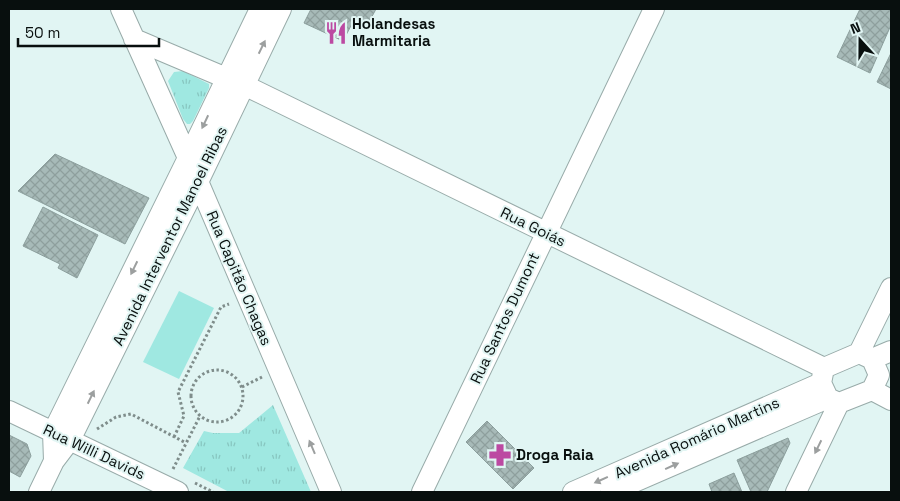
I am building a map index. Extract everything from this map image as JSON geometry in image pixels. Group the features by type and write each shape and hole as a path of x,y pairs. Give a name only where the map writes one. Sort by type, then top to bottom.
{"street":[{"name":"Rua Capitão Chagas","path":"121,9 188,158 331,492"},
{"name":"Avenida Interventor Manoel Ribas","path":"61,436 198,182 260,9"},
{"name":"Avenida Interventor Manoel Ribas","path":"38,492 54,461 61,436 188,158 281,9"},
{"name":"Rua Santos Dumont","path":"422,492 654,9"},
{"name":"Rua Goiás","path":"134,39 235,82 545,233 828,388"},
{"path":"891,288 874,370 891,400"},
{"path":"828,388 874,370 891,350"},
{"path":"828,388 874,370"},
{"path":"796,492 828,388"},
{"name":"Avenida Romário Martins","path":"573,492 828,388"},
{"name":"Avenida Romário Martins","path":"612,492 828,388"},
{"name":"Rua Willi Davids","path":"9,411 61,436 183,486"}],"path":[{"path":"174,436 184,416 178,392 221,307 232,303"},
{"path":"214,370 226,371 236,377 242,387 244,399 240,410 231,419 219,423 207,421 197,414 192,404 191,392 194,382 203,373 214,370"},
{"path":"242,387 265,375"},
{"path":"96,429 116,418 131,414 186,443"},
{"path":"166,469 171,472 200,416"},
{"path":"183,486 213,492"}],"green space":[{"path":"183,71 209,84 209,88 190,124 187,124 183,119 168,81 174,72"},
{"path":"179,291 214,308 179,379 143,362"},
{"path":"273,405 311,492 229,492 183,468 204,431 239,433"}],"building":[{"name":"Holandesas Marmitaria","path":"311,9 376,9 368,24 355,18 343,41 304,23"},
{"path":"860,9 891,9 891,25 870,73 837,57"},
{"path":"891,53 891,89 877,82"},
{"path":"55,154 149,198 125,244 18,191"},
{"path":"43,207 98,235 77,278 58,268 60,264 23,246"},
{"name":"Droga Raia","path":"487,421 534,468 513,489 466,442"},
{"path":"9,435 27,444 31,456 20,477 9,471"},
{"path":"788,438 790,443 767,492 751,492 737,460"},
{"path":"734,473 742,492 712,492 709,484"}],"place":[{"name":"Holandesas Marmitaria","path":"336,33"},
{"name":"Droga Raia","path":"500,455"}]}
